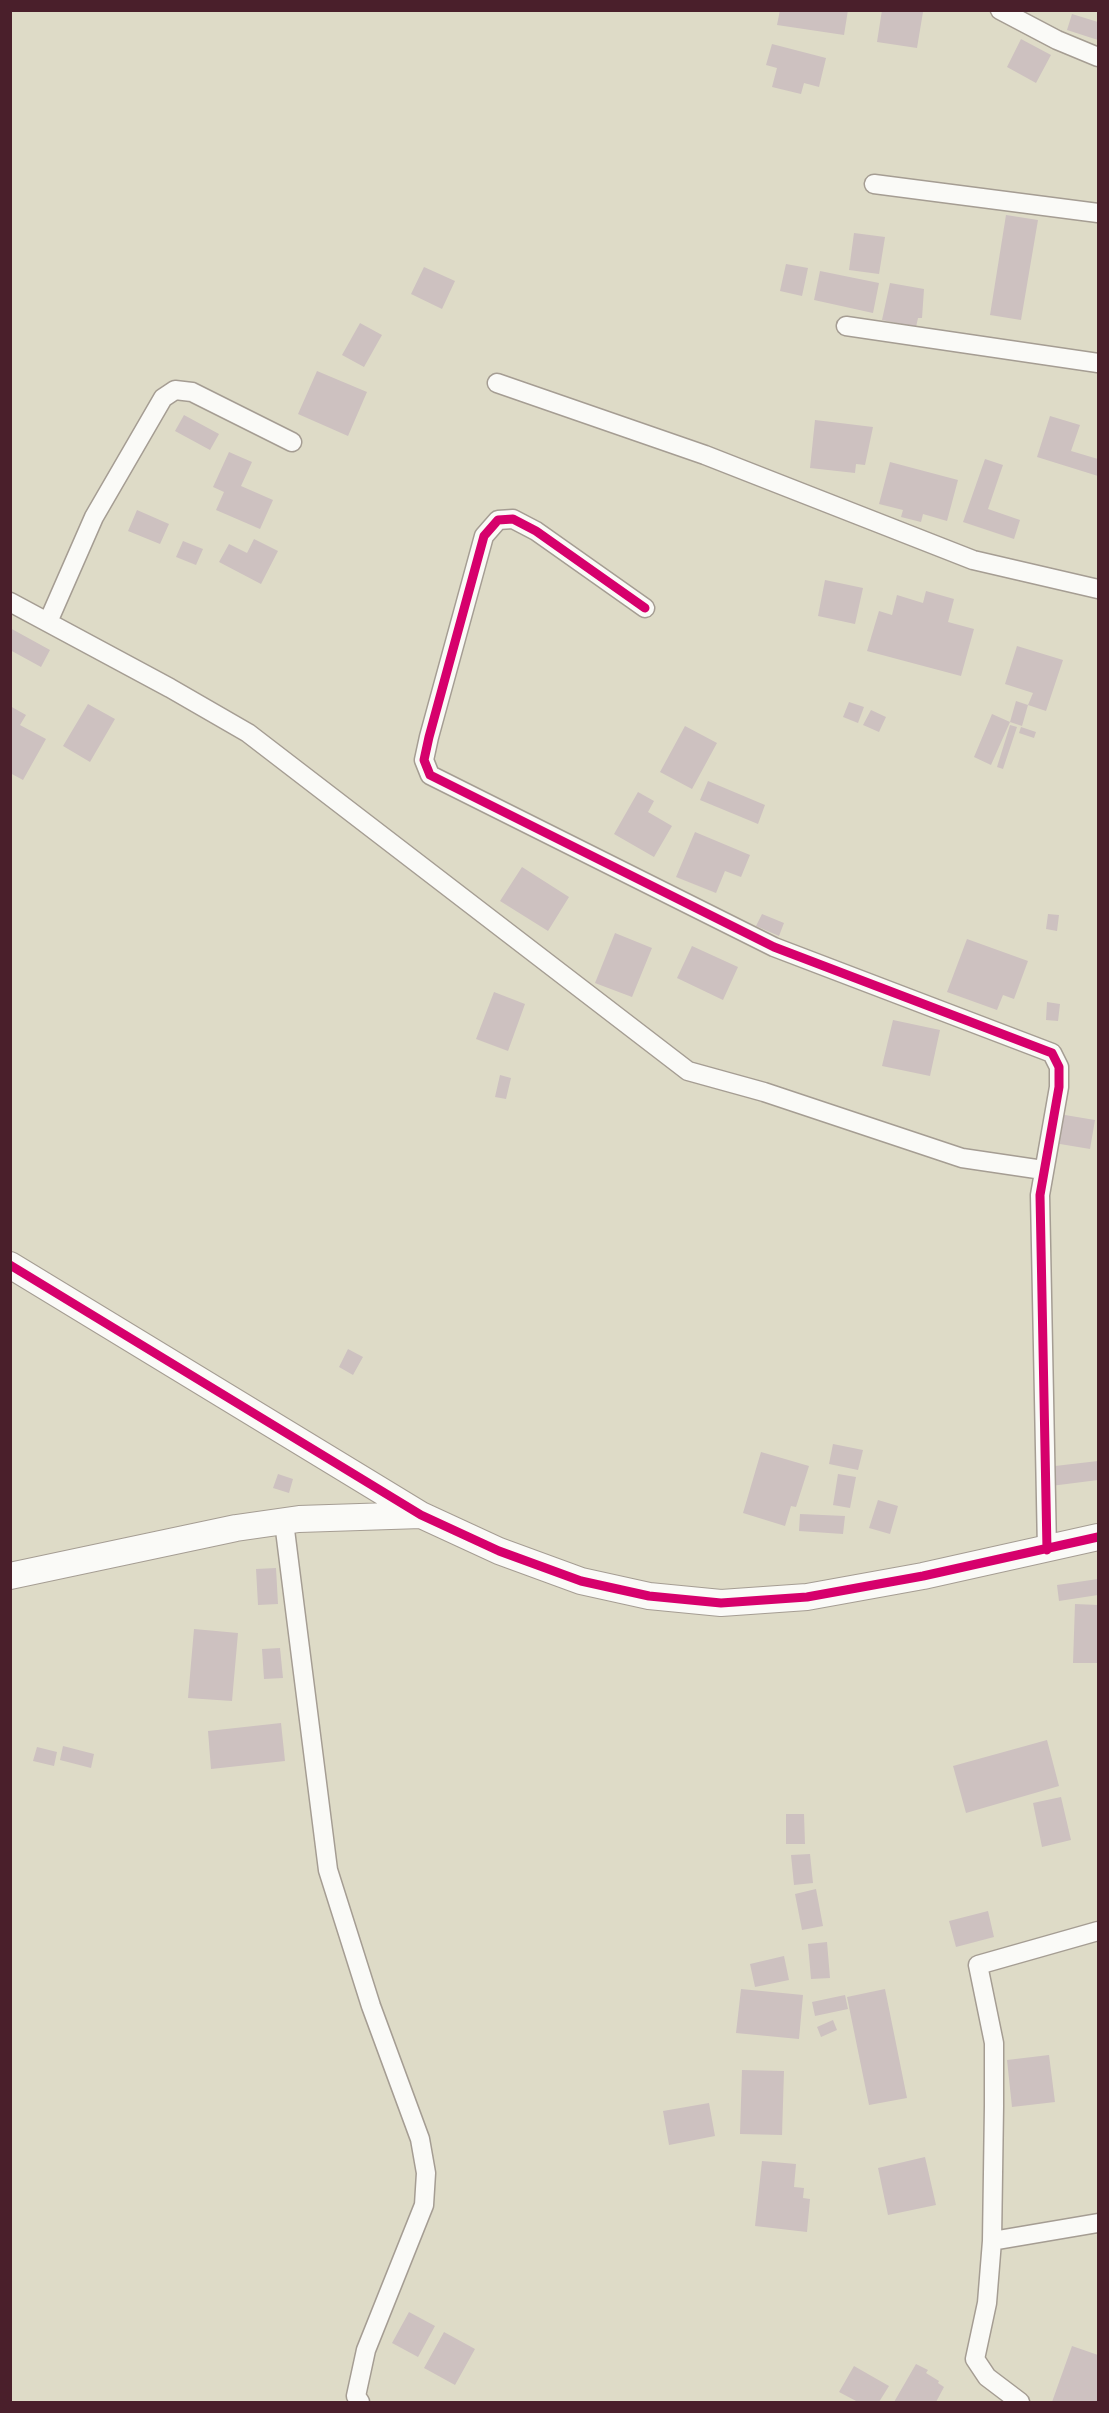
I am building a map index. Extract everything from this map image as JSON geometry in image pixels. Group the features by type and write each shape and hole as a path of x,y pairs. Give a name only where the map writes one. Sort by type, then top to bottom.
{"street":[{"path":"1000,10 1057,40 1098,57"},
{"path":"874,184 1098,213"},
{"path":"846,326 1098,363"},
{"path":"497,383 705,455 973,560 1098,589"},
{"path":"48,622 94,517 163,398 175,390 192,392 292,442"},
{"path":"645,608 536,531 513,519 498,520 484,536 429,737 424,760 429,775 774,946 1052,1053 1059,1067 1059,1087 1040,1195 1047,1550"},
{"path":"10,602 248,733 688,1071 713,1080 764,1092 962,1158 1043,1170"},
{"path":"10,1265 421,1515 499,1551 581,1581 649,1596 722,1603 807,1597 922,1576 1098,1537"},
{"path":"10,1576 236,1527 299,1519 421,1515"},
{"path":"285,1530 328,1870 371,2006 420,2139 426,2173 424,2205 366,2350 356,2396 360,2403"},
{"path":"1020,2403 987,2377 975,2359 987,2303 992,2241 994,2043 978,1965 1098,1931"},
{"path":"992,2241 1098,2223"}],"building":[{"path":"780,10 848,10 844,35 777,25"},
{"path":"882,10 923,12 917,48 877,42"},
{"path":"1072,14 1098,22 1098,40 1067,30"},
{"path":"1021,39 1051,55 1036,83 1007,67"},
{"path":"772,44 826,58 819,87 804,83 801,94 772,87 777,68 766,65"},
{"path":"1006,215 1038,220 1021,320 990,315"},
{"path":"854,233 885,237 879,274 849,270"},
{"path":"786,264 808,268 802,296 780,291"},
{"path":"424,267 455,281 442,309 411,294"},
{"path":"820,271 879,283 873,313 814,300"},
{"path":"890,283 924,289 922,318 918,318 916,327 882,320"},
{"path":"360,323 382,335 364,367 342,355"},
{"path":"317,371 367,392 348,436 298,414"},
{"path":"184,415 219,434 210,450 175,431"},
{"path":"1050,416 1080,425 1071,451 1098,459 1098,476 1037,457"},
{"path":"815,420 873,427 865,465 856,464 855,473 810,468"},
{"path":"229,452 252,462 241,486 273,500 260,529 216,510 224,492 213,487"},
{"path":"985,459 1003,465 988,509 1020,520 1014,539 963,522"},
{"path":"890,462 958,480 947,521 923,514 921,522 901,517 903,510 879,504"},
{"path":"137,510 169,524 160,544 128,531"},
{"path":"254,539 278,551 261,584 219,562 229,544 247,553"},
{"path":"183,541 203,549 196,565 176,557"},
{"path":"825,580 863,588 855,624 818,616"},
{"path":"926,591 954,599 948,622 974,629 961,676 867,651 879,611 892,615 897,595 923,603"},
{"path":"10,628 50,650 41,667 10,650"},
{"path":"1017,646 1063,660 1046,711 1028,705 1033,693 1005,684"},
{"path":"1016,701 1028,705 1022,726 1010,722"},
{"path":"849,702 864,707 858,723 843,717"},
{"path":"88,704 115,719 90,762 63,746"},
{"path":"10,706 26,715 20,725 46,739 23,780 10,773"},
{"path":"871,710 886,717 879,732 863,725"},
{"path":"992,714 1010,722 991,765 974,757"},
{"path":"1010,725 1017,727 1003,769 997,767"},
{"path":"685,726 717,743 692,789 660,772"},
{"path":"1021,727 1036,732 1034,738 1019,733"},
{"path":"708,781 765,805 758,824 700,800"},
{"path":"638,792 654,801 648,812 672,826 654,857 614,834"},
{"path":"695,832 750,855 741,877 725,871 716,893 676,877"},
{"path":"522,867 569,897 548,931 500,901"},
{"path":"762,914 784,923 779,936 756,926"},
{"path":"1048,914 1059,915 1057,931 1046,929"},
{"path":"615,933 652,948 632,997 595,983"},
{"path":"967,939 1028,961 1014,999 1003,995 997,1010 947,992"},
{"path":"692,946 738,967 723,1000 677,978"},
{"path":"494,992 525,1004 508,1051 476,1039"},
{"path":"1047,1002 1060,1004 1058,1021 1046,1020"},
{"path":"893,1020 940,1030 930,1076 882,1066"},
{"path":"500,1075 511,1078 506,1099 495,1097"},
{"path":"1053,1113 1095,1120 1090,1149 1048,1142"},
{"path":"348,1349 363,1357 353,1375 339,1367"},
{"path":"833,1444 863,1450 858,1470 829,1464"},
{"path":"761,1452 809,1466 796,1507 791,1506 785,1526 743,1513"},
{"path":"1054,1453 1055,1466 1098,1461 1098,1480 1043,1487"},
{"path":"278,1474 293,1479 289,1493 273,1488"},
{"path":"838,1474 856,1477 850,1508 833,1505"},
{"path":"878,1500 898,1506 890,1534 869,1528"},
{"path":"800,1514 845,1516 843,1534 799,1531"},
{"path":"276,1568 278,1604 258,1605 256,1569"},
{"path":"1098,1579 1098,1595 1059,1601 1057,1585"},
{"path":"1075,1604 1098,1605 1098,1663 1073,1663"},
{"path":"194,1629 238,1633 232,1701 188,1698"},
{"path":"280,1648 283,1678 264,1679 262,1649"},
{"path":"281,1723 285,1761 211,1769 208,1731"},
{"path":"1047,1740 1059,1786 966,1813 953,1766"},
{"path":"63,1746 94,1754 91,1768 60,1760"},
{"path":"37,1747 57,1752 54,1766 33,1761"},
{"path":"1061,1797 1071,1840 1042,1847 1033,1803"},
{"path":"786,1814 804,1814 805,1844 786,1844"},
{"path":"810,1854 813,1883 794,1885 791,1855"},
{"path":"816,1889 823,1926 802,1930 795,1894"},
{"path":"988,1911 994,1937 956,1947 949,1921"},
{"path":"827,1942 830,1978 811,1979 808,1944"},
{"path":"784,1956 789,1980 755,1987 750,1964"},
{"path":"741,1989 803,1995 799,2039 736,2033"},
{"path":"885,1989 907,2098 869,2105 847,1997"},
{"path":"845,1995 848,2009 815,2016 812,2002"},
{"path":"833,2020 837,2030 821,2037 817,2027"},
{"path":"1049,2055 1055,2102 1012,2107 1007,2060"},
{"path":"742,2070 784,2071 782,2135 740,2134"},
{"path":"709,2103 715,2136 669,2145 663,2111"},
{"path":"925,2157 936,2205 888,2215 878,2168"},
{"path":"762,2161 796,2164 794,2187 804,2188 803,2198 810,2199 807,2232 755,2226"},
{"path":"409,2312 435,2326 418,2357 392,2343"},
{"path":"444,2332 475,2349 455,2385 424,2368"},
{"path":"1072,2346 1098,2355 1098,2402 1052,2402"},
{"path":"916,2364 928,2370 926,2373 944,2387 936,2402 894,2402"},
{"path":"854,2366 889,2386 879,2402 858,2402 839,2392"}],"cycle path":[{"path":"645,608 536,531 513,519 498,520 484,536 429,737 424,760 430,775 774,947 1052,1053 1059,1067 1059,1087 1040,1195 1047,1550"},
{"path":"10,1265 421,1515 499,1551 581,1581 649,1596 721,1603 807,1597 923,1576 1098,1537"}]}
